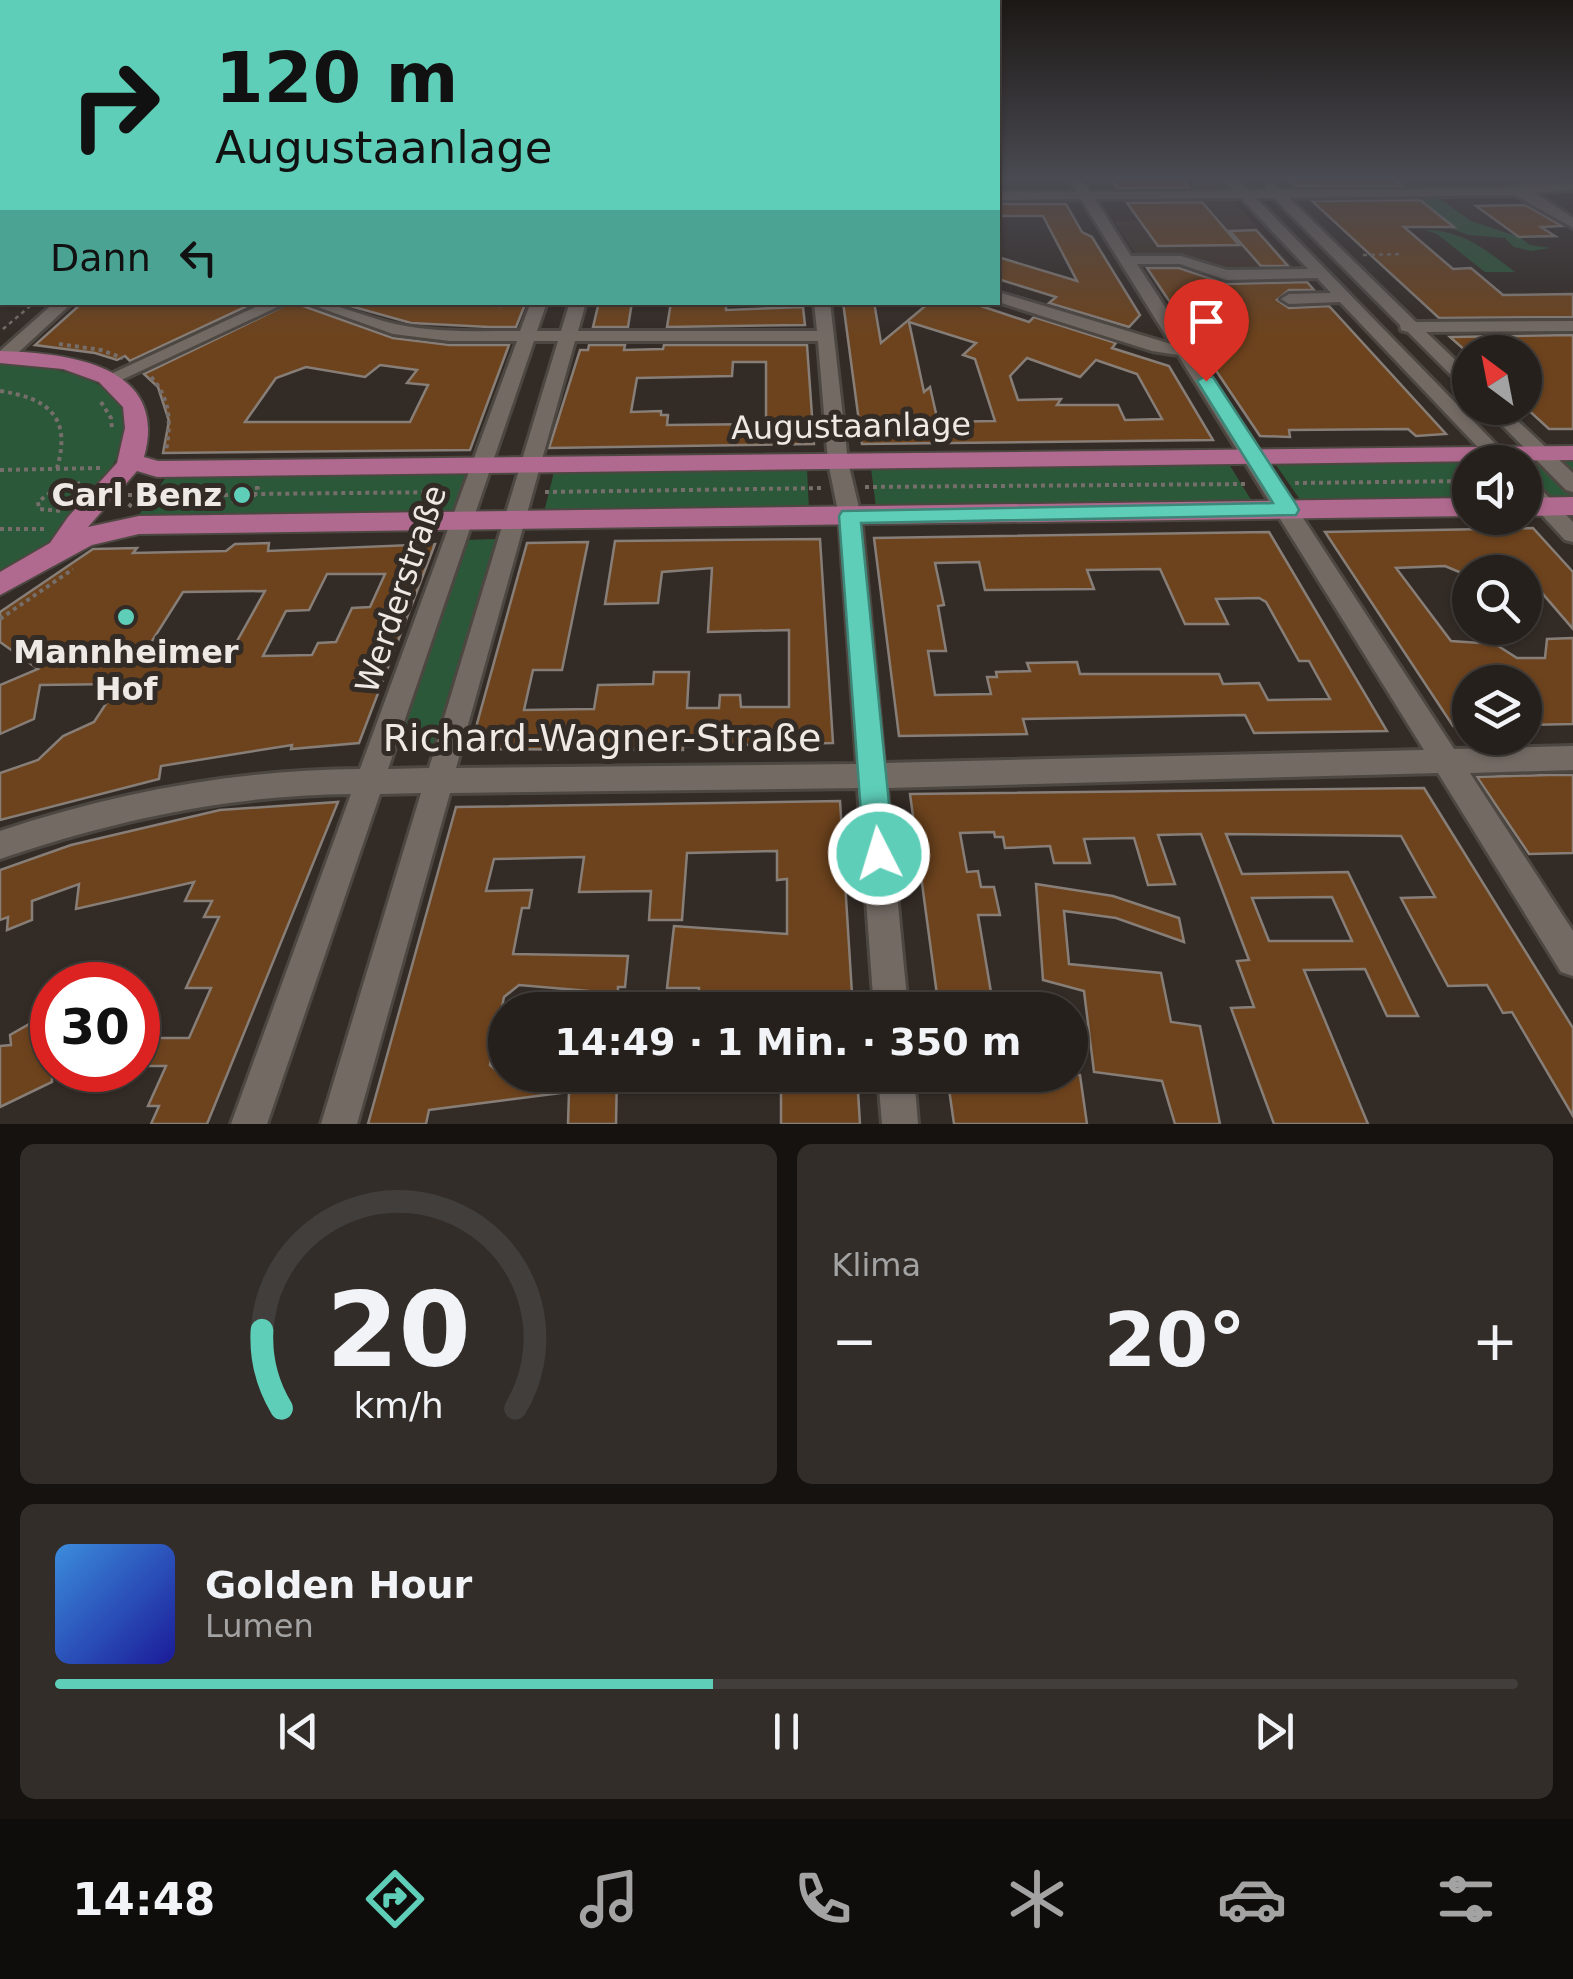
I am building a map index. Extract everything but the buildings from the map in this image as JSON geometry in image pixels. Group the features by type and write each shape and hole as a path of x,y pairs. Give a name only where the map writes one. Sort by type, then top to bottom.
{"main road":[{"path":"0,585 60,542 131,461 136,416 126,395 58,362 2,357"},
{"name":"Augustaanlage","path":"1542,452 1573,453"},
{"name":"Augustaanlage","path":"131,461 481,466 1254,456 1452,458"},
{"path":"60,542 114,527 463,521 519,506 850,516 1452,508"},
{"path":"1542,507 1573,506"}],"street":[{"path":"1113,231 1573,960"},
{"path":"1281,231 1487,445"},
{"path":"1315,231 1452,366"},
{"path":"1135,260 1181,260 1226,274 1321,273"},
{"path":"1289,299 1344,297"},
{"path":"1000,298 1158,348 1188,352"},
{"path":"2,357 61,305"},
{"path":"99,385 273,305"},
{"path":"320,305 371,323 420,333 526,338 826,336"},
{"name":"Werderstraße","path":"249,1124 538,305"},
{"path":"339,1124 577,305"},
{"path":"822,305 838,462 850,516 890,992"},
{"path":"1374,327 1573,326"},
{"path":"1512,425 1533,445"},
{"path":"1542,454 1573,485"},
{"path":"1542,512 1573,535"},
{"name":"Richard-Wagner-Straße","path":"0,846 74,820 208,792 291,782 873,776 1573,758"},
{"path":"897,1092 900,1124"}],"path":[{"path":"1356,255 1403,254"},
{"path":"3,330 32,305"},
{"path":"54,344 100,350 122,358"},
{"path":"114,527 161,461 171,420 166,397 152,377"},
{"path":"99,385 112,418 112,434"},
{"path":"0,391 30,398 58,418 65,432 65,449 58,468"},
{"path":"0,470 104,468 94,483 59,486 38,502 39,509 70,511 60,542 0,619"},
{"path":"519,506 844,488 1452,481"},
{"path":"137,495 236,494 231,500 250,500 254,494 472,492"},
{"path":"1,530 51,529 60,542"}],"shaded area":[{"path":"1121,231 1261,231 1384,365 1244,363 1184,309 1229,275 1181,260 1137,256"}],"green space":[{"path":"1429,231 1462,237 1515,272 1485,272"},
{"path":"1459,231 1502,231 1530,245 1550,248 1531,251 1514,247 1505,238"},
{"path":"0,362 66,372 92,381 112,394 124,412 125,434 114,462 80,509 37,552 0,579"},
{"path":"1542,458 1573,458 1573,498 1542,499"},
{"path":"1452,460 1452,501 1303,504 1274,462"},
{"path":"1229,464 1253,503 876,508 871,468"},
{"path":"807,469 809,509 544,512 554,472"},
{"path":"469,473 452,514 138,516 167,476"},
{"path":"496,539 432,749 392,750 464,540"}],"place":[{"name":"Carl Benz","path":"242,495"},
{"name":"Mannheimer Hof","path":"126,617"}],"route":[{"path":"879,854 850,516 1288,510 1206,381"}]}
